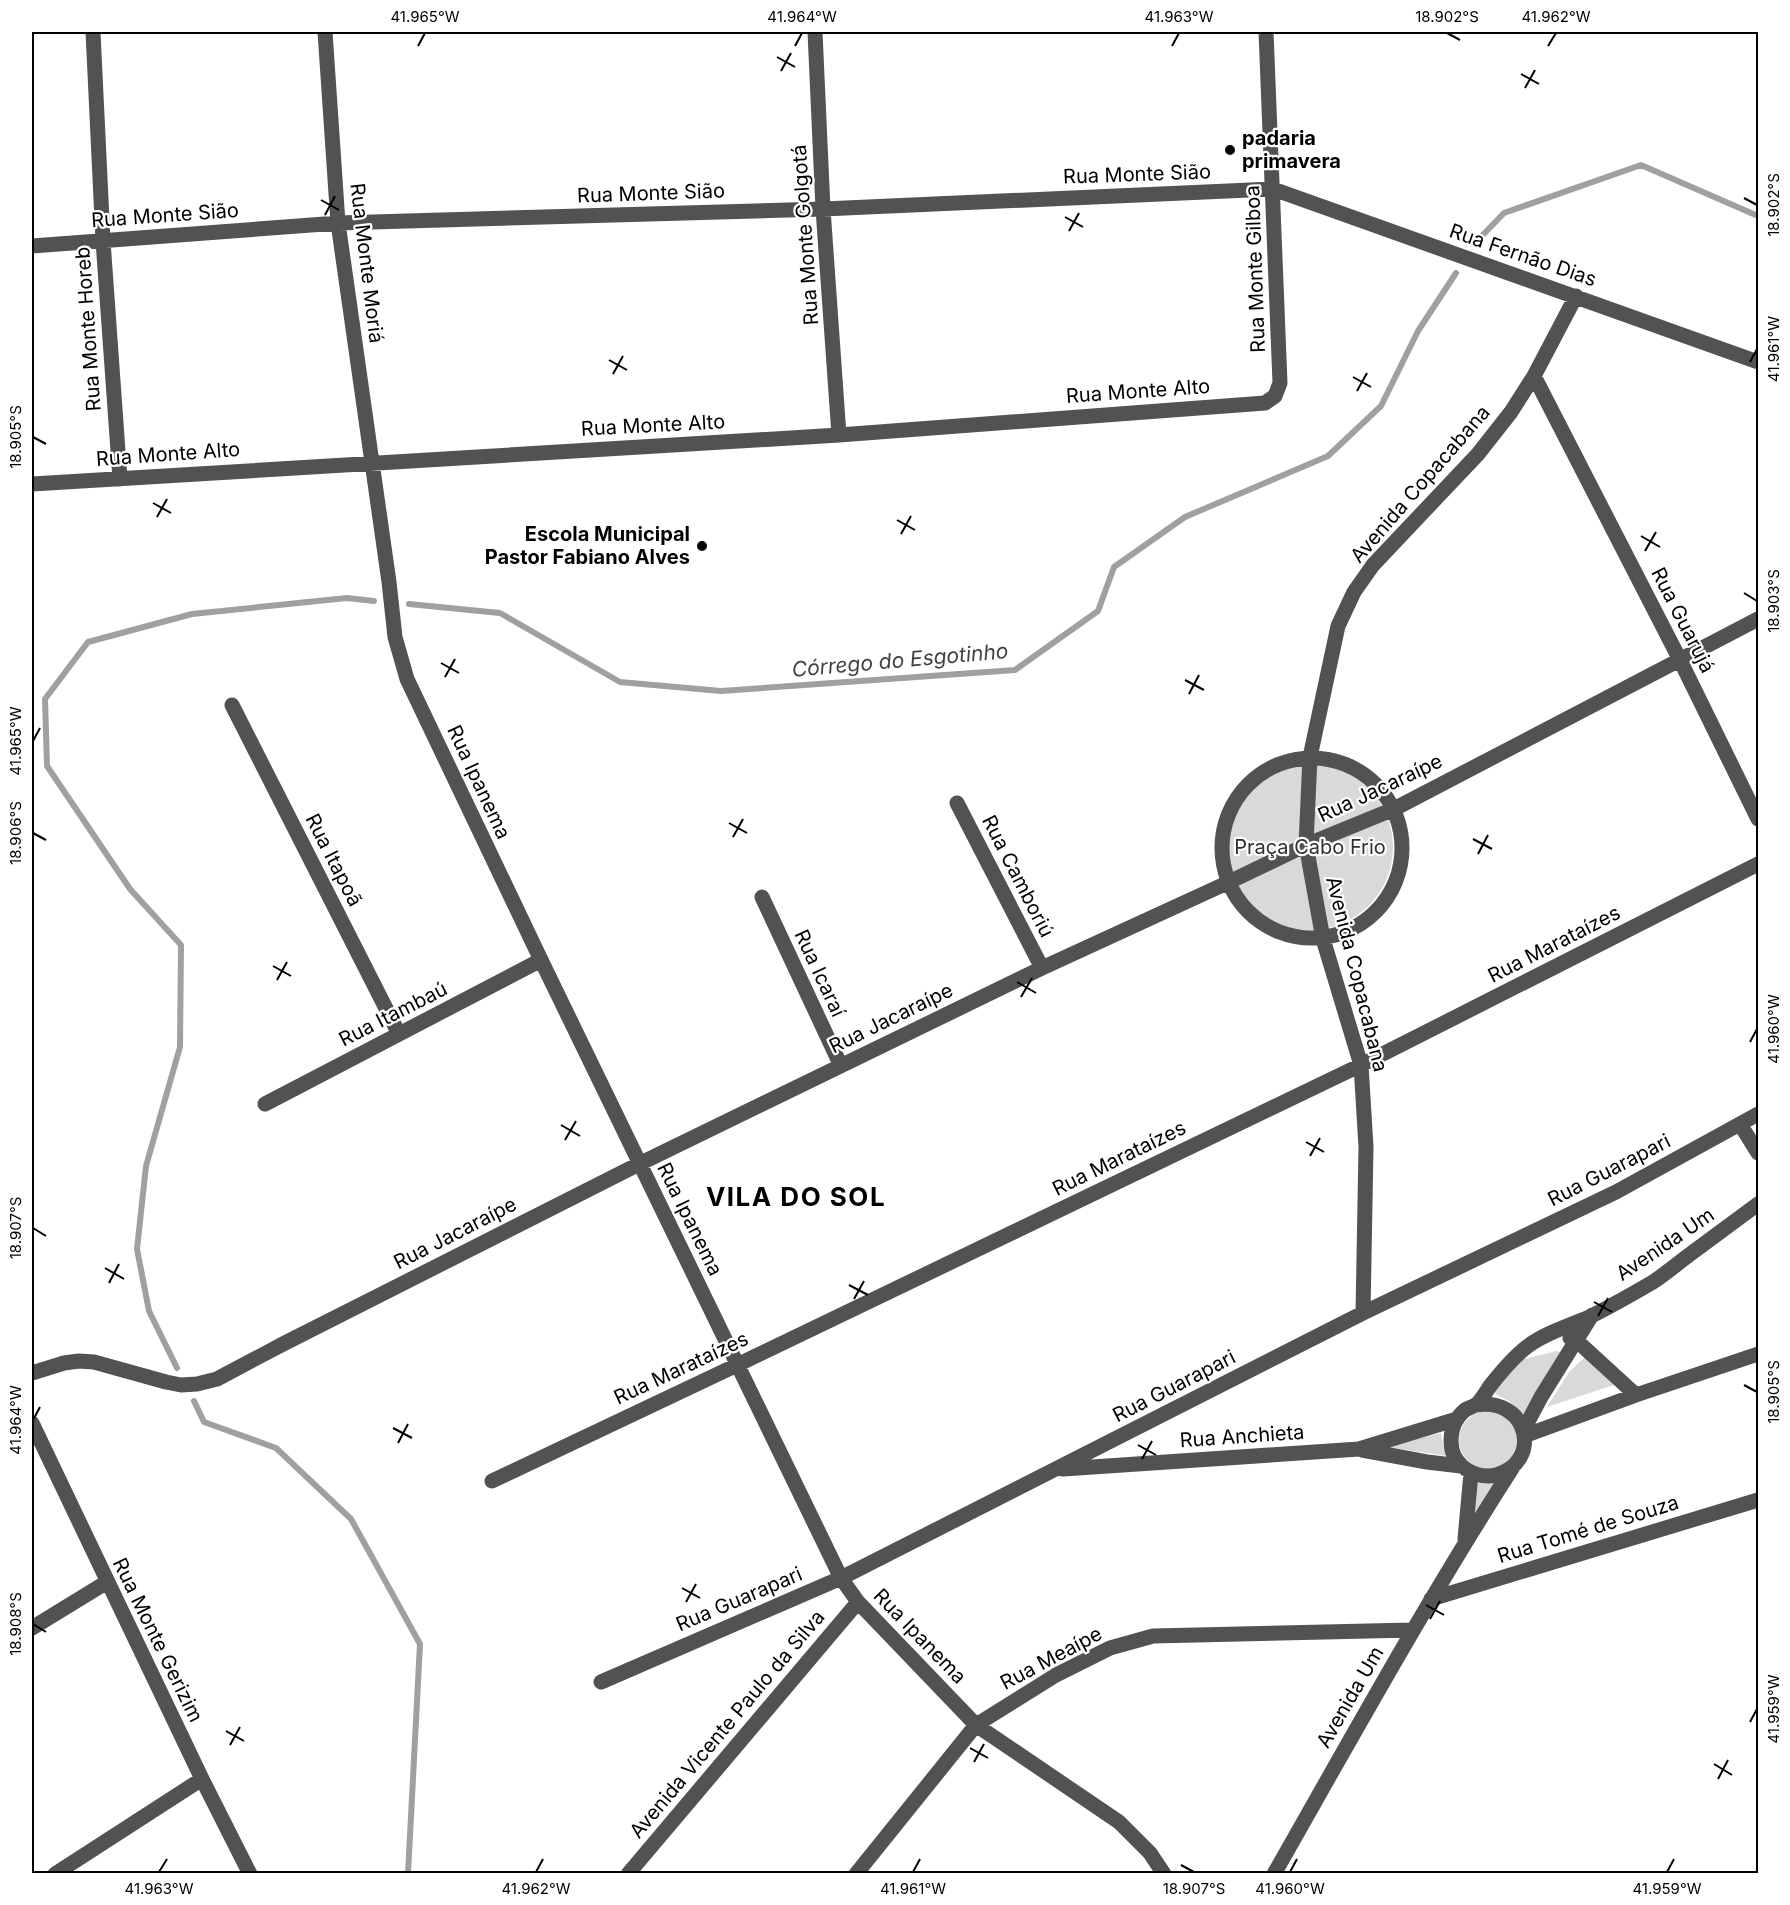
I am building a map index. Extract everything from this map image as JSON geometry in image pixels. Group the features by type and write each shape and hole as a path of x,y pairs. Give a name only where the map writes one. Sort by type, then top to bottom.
{"street":[{"name":"Rua Monte Horeb","path":"93,32 103,241 120,479"},
{"name":"Rua Monte Moriá","path":"325,32 338,223 372,462"},
{"name":"Rua Monte Golgotá","path":"815,32 823,209 839,435"},
{"name":"Rua Monte Gilboa","path":"1266,32 1280,383 1275,396"},
{"name":"Rua Monte Sião","path":"32,246 338,223 823,209 1273,189"},
{"name":"Rua Fernão Dias","path":"1273,189 1758,362"},
{"name":"Avenida Copacabana","path":"1364,1313 1366,1146 1361,1065 1323,939 1306,845 1310,758 1338,626 1354,592 1374,565 1478,454 1511,412 1534,376 1576,296"},
{"name":"Rua Guarujá","path":"1534,376 1680,660 1758,819"},
{"name":"Rua Monte Alto","path":"32,484 839,435 1265,403 1275,396"},
{"name":"Rua Ipanema","path":"372,462 395,637 407,679 639,1164 841,1578 858,1602 976,1725 1119,1822 1150,1853 1164,1874"},
{"name":"Rua Jacaraípe","path":"32,1373 79,1361 94,1362 181,1384 197,1384 217,1379 639,1164 1042,968 1227,884 1306,845 1394,809 1758,619"},
{"name":"Rua Itapoã","path":"232,705 399,1034"},
{"path":"1310,758 1336,761 1360,771 1380,788 1394,809 1402,837 1402,866 1392,892 1374,915 1350,931 1323,939 1293,938 1266,927 1243,908 1227,884 1220,855 1223,825 1235,798 1255,777 1281,762 1310,758"},
{"name":"Rua Camboriú","path":"957,804 1042,968"},
{"name":"Rua Marataízes","path":"492,1480 737,1365 1361,1065 1758,864"},
{"name":"Rua Icaraí","path":"762,897 841,1066"},
{"name":"Rua Itambaú","path":"265,1104 541,960"},
{"name":"Rua Guarapari","path":"601,1682 841,1578 1364,1313 1616,1192 1758,1114"},
{"path":"1740,1124 1758,1153"},
{"name":"Avenida Um","path":"1476,1405 1503,1370 1528,1346 1654,1281 1758,1204"},
{"path":"1523,1433 1519,1420 1511,1412 1501,1405 1488,1403 1465,1410 1457,1419 1452,1431 1451,1443 1454,1455 1466,1469 1483,1476 1495,1476 1506,1472 1515,1464 1521,1454 1523,1433 1541,1397 1592,1315"},
{"path":"1556,1331 1577,1341 1636,1395"},
{"path":"1523,1433 1758,1354"},
{"name":"Rua Anchieta","path":"1056,1470 1359,1449 1457,1419"},
{"name":"Rua Monte Gerizim","path":"32,1423 202,1779 250,1874"},
{"name":"Rua Anchieta","path":"1359,1449 1466,1469"},
{"name":"Avenida Um","path":"1274,1874 1412,1630 1515,1464"},
{"name":"Avenida Um","path":"1465,1542 1466,1469"},
{"name":"Rua Tomé de Souza","path":"1431,1599 1758,1500"},
{"path":"32,1628 107,1582"},
{"name":"Avenida Vicente Paulo da Silva","path":"628,1874 858,1602"},
{"name":"Rua Meaípe","path":"856,1874 976,1725 1056,1675 1110,1648 1153,1635 1412,1630"},
{"path":"55,1874 202,1779"}],"green space":[{"name":"Praça Cabo Frio","path":"1310,764 1342,770 1369,788 1387,815 1393,847 1387,879 1369,906 1342,924 1310,930 1278,924 1251,906 1233,879 1227,847 1233,815 1251,788 1278,770"},
{"path":"1556,1351 1564,1353 1523,1414 1509,1401 1495,1394 1495,1387 1520,1360"},
{"path":"1585,1357 1614,1385 1547,1407 1569,1372"},
{"path":"1482,1411 1494,1411 1509,1419 1517,1434 1517,1446 1509,1461 1494,1469 1482,1469 1467,1461 1459,1446 1459,1434 1467,1419"},
{"path":"1441,1433 1447,1456 1385,1447"},
{"path":"1474,1478 1496,1480 1475,1518"}],"waterway":[{"name":"Córrego do Esgotinho","path":"1477,241 1504,213 1641,165 1758,216"},
{"name":"Córrego do Esgotinho","path":"409,604 500,613 620,682 721,691 1015,670 1098,611 1114,567 1185,517 1328,456 1381,406 1418,331 1456,273"},
{"name":"Córrego do Esgotinho","path":"177,1368 149,1311 137,1249 146,1166 180,1047 181,945 130,889 47,766 45,699 88,642 192,614 347,598 374,601"},
{"name":"Córrego do Esgotinho","path":"194,1401 204,1422 276,1448 351,1519 420,1644 408,1874"}],"place":[{"name":"padaria primavera","path":"1230,150"},
{"name":"Escola Municipal Pastor Fabiano Alves","path":"702,546"}],"district":[{"name":"VILA DO SOL","path":"796,1196"}]}
